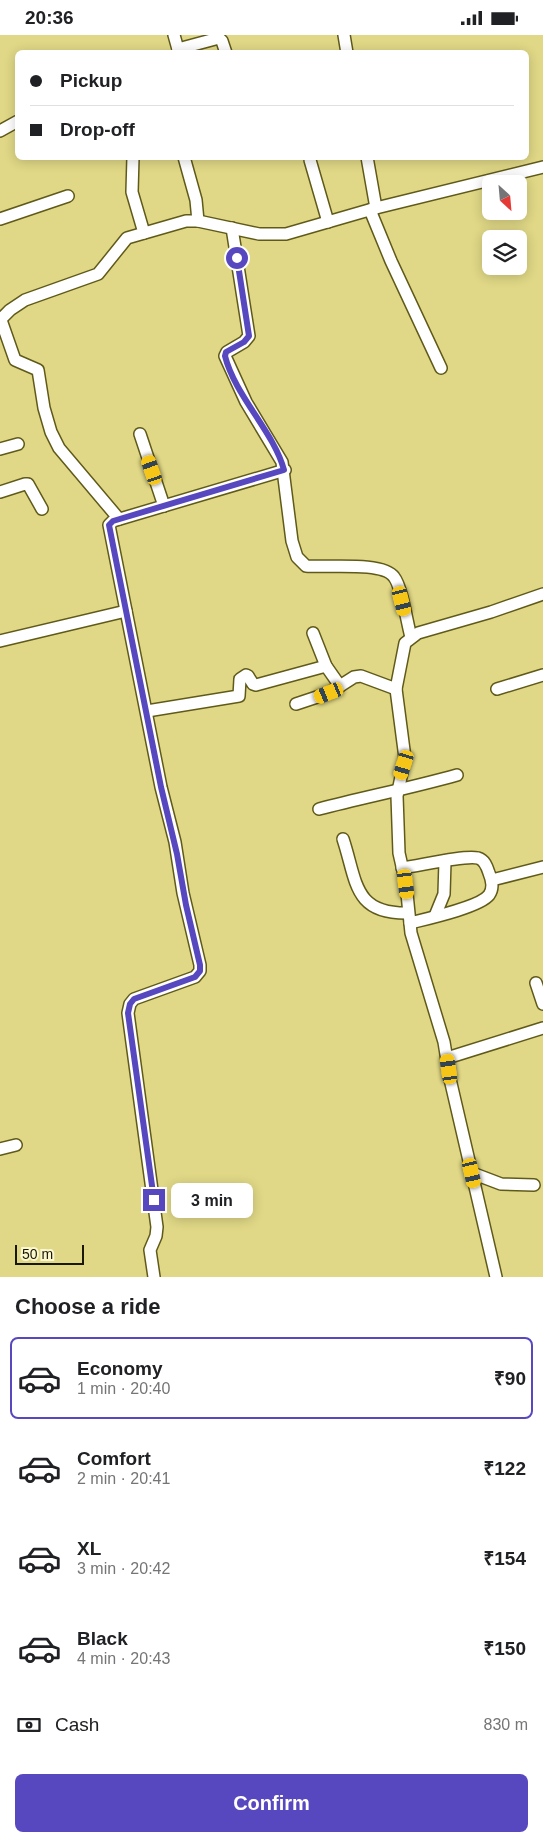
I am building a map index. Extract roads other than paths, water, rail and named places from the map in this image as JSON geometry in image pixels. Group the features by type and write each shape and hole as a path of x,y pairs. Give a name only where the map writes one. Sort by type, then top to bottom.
{"street":[{"path":"174,35 178,50"},
{"path":"344,35 346,50"},
{"path":"181,50 219,38 225,50"},
{"path":"0,131 15,123"},
{"path":"133,160 132,192 144,233"},
{"path":"185,160 196,200 198,221"},
{"path":"310,160 328,222"},
{"path":"367,160 373,209 390,261 442,368"},
{"path":"119,519 59,448 51,432 44,408 40,374 34,368 15,360 0,320 10,310 25,300 98,274 127,239 186,221 198,221 259,234 286,233 373,209 543,167"},
{"path":"0,219 68,196"},
{"path":"232,228 249,336 244,342 226,352 225,356 246,402 275,449 284,470 292,541 297,557 302,563 312,566 354,566 382,570 391,574 397,583 411,637"},
{"path":"140,435 164,506"},
{"path":"0,449 18,444"},
{"path":"154,1277 150,1250 156,1237 157,1227 128,1013 130,1004 134,999 195,977 200,971 109,525 119,519 284,470"},
{"path":"0,492 25,484 28,485 42,509"},
{"path":"496,1277 450,1079 440,1027 416,951 409,918 406,884 399,853 396,802 404,758 396,689 402,651 405,643 411,637 418,633 542,597"},
{"path":"0,641 126,611"},
{"path":"313,633 326,666 340,686"},
{"path":"147,711 239,696 240,679 246,675 256,685 326,666"},
{"path":"497,689 543,675"},
{"path":"296,704 329,693 354,677 361,676 396,689"},
{"path":"319,809 458,775"},
{"path":"343,839 364,900 376,908 387,912 409,918 435,917 486,898 492,889 492,880 486,863 478,858 402,868"},
{"path":"435,917 444,894 445,861"},
{"path":"492,880 543,867"},
{"path":"536,983 543,1004"},
{"path":"447,1058 543,1029"},
{"path":"0,1149 16,1145"},
{"path":"472,1173 501,1184 534,1185"}]}
